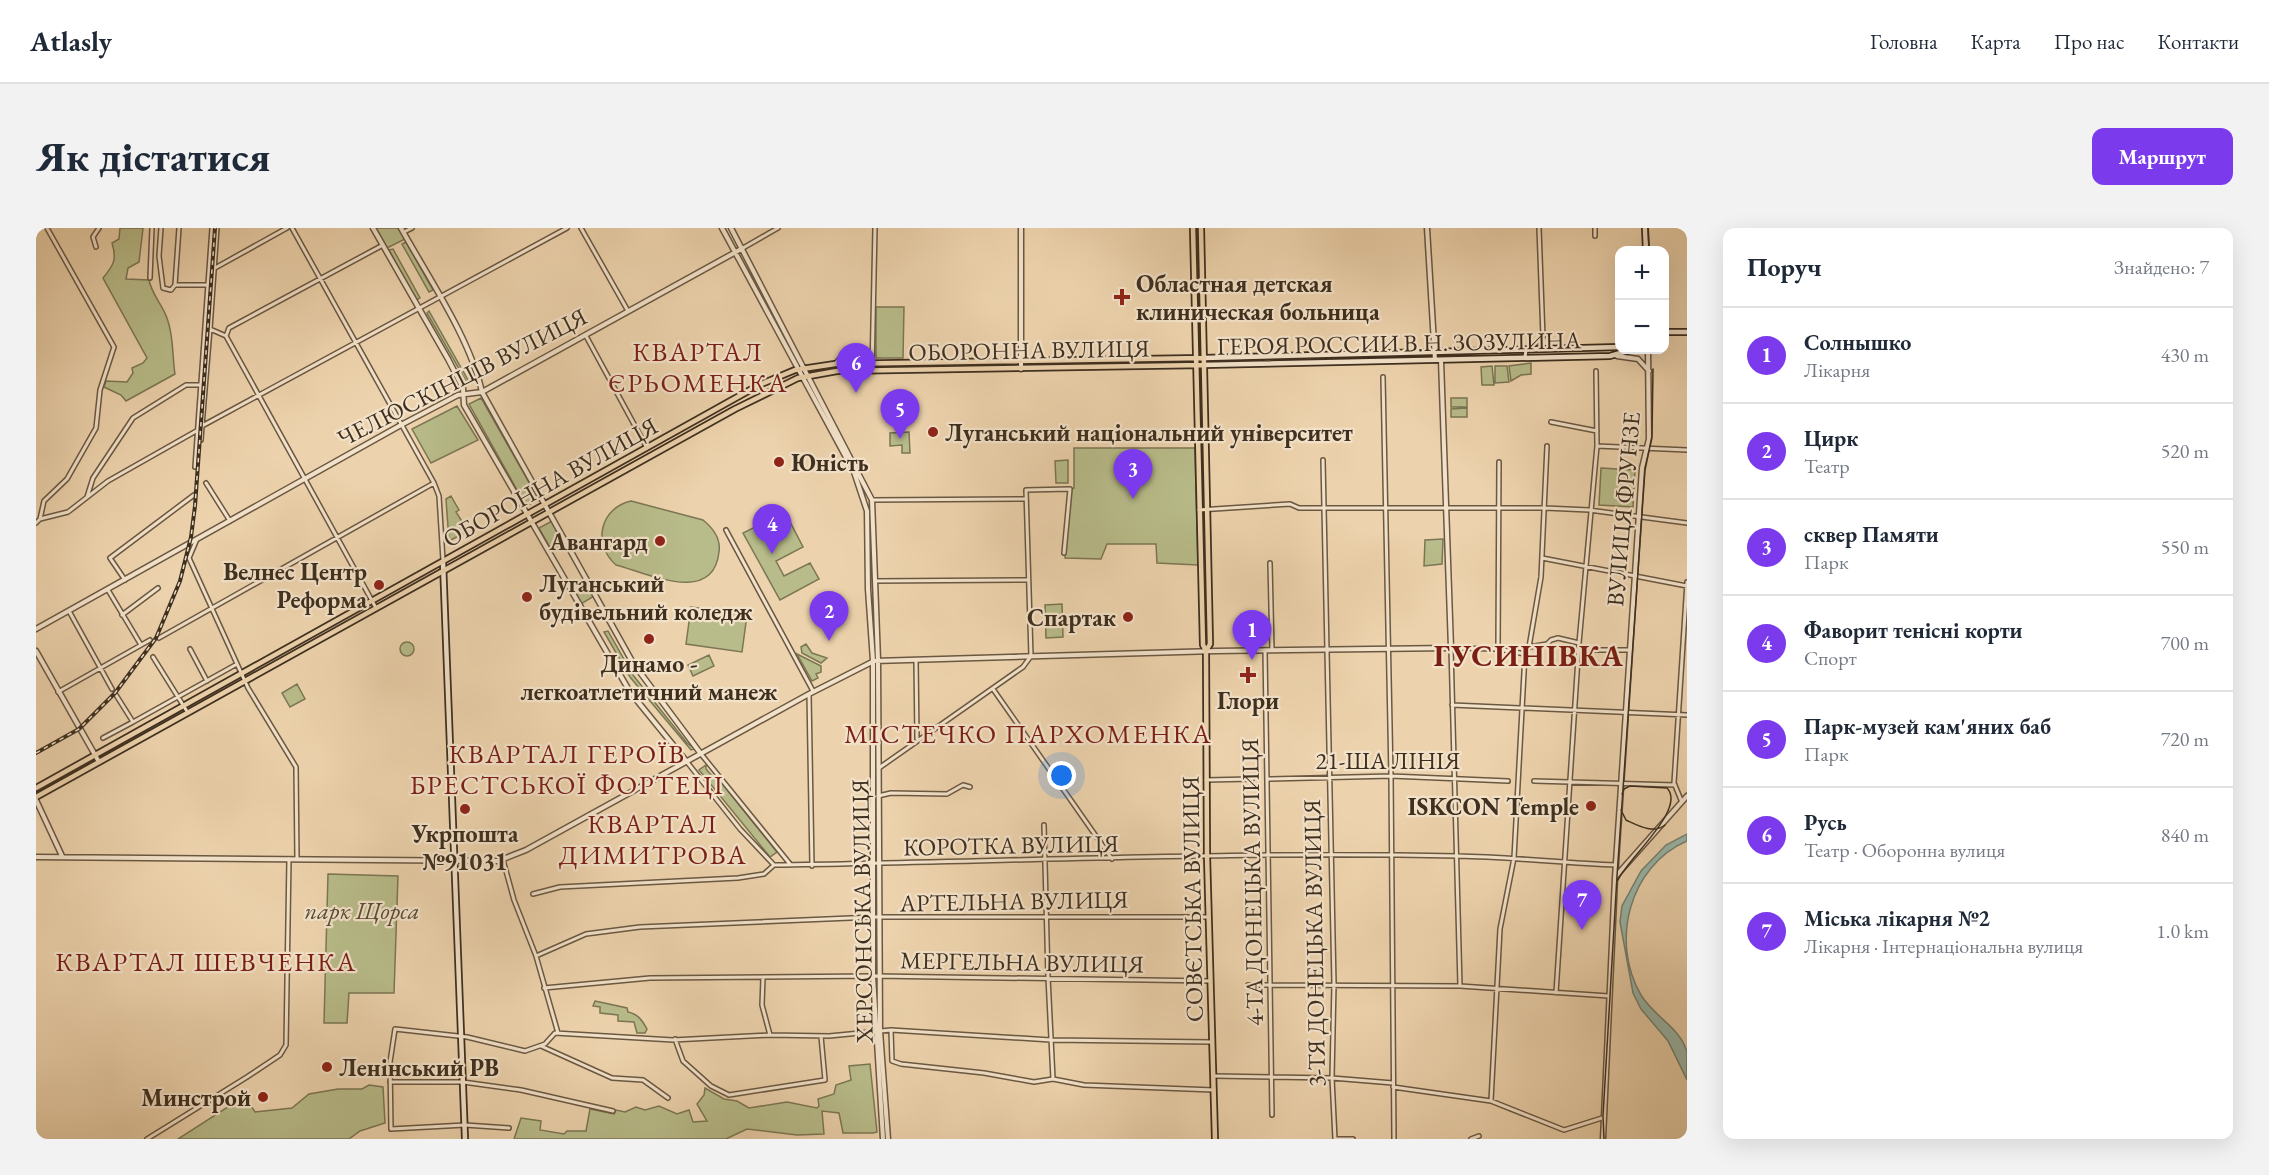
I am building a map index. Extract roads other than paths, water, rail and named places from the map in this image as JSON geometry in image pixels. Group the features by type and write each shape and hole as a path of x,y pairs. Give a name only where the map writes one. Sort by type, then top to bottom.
{"main road":[{"path":"1193,228 1194,365 1203,645 1206,651"},
{"name":"СОВЄТСЬКА ВУЛИЦЯ","path":"1201,228 1210,644 1206,651 1207,856 1211,917 1215,1139"},
{"path":"1645,228 1646,246"},
{"path":"1669,332 1687,332"},
{"name":"ГЕРОЯ РОССИИ В.Н. ЗОЗУЛИНА","path":"1203,358 1615,347"},
{"name":"ГЕРОЯ РОССИИ В.Н. ЗОЗУЛИНА","path":"1203,365 1610,356 1617,354"},
{"name":"ОБОРОННА ВУЛИЦЯ","path":"36,788 759,385 797,370 835,364 1203,358"},
{"name":"ОБОРОННА ВУЛИЦЯ","path":"36,799 442,571 779,386 801,377 872,370 1203,365"},
{"path":"443,562 465,1139"}],"street":[{"path":"40,519 44,501 67,479 96,428 100,390 114,347 47,228"},
{"path":"96,248 93,237 99,228"},
{"path":"150,278 152,228"},
{"path":"161,228 159,256 163,288 171,290 175,285 179,228"},
{"path":"195,467 212,228"},
{"path":"201,440 217,228"},
{"path":"214,268 287,228"},
{"path":"292,228 434,483 439,496 443,562"},
{"path":"373,228 463,388 464,405 630,692 740,828 774,864"},
{"path":"412,228 403,230 440,297 478,375 482,392 633,663 701,754 790,864"},
{"path":"202,426 567,228"},
{"path":"581,228 628,311"},
{"name":"ХЕРСОНСЬКА ВУЛИЦЯ","path":"722,228 854,472 864,499 873,661 873,865 880,976 878,1031 883,1139"},
{"name":"ХЕРСОНСЬКА ВУЛИЦЯ","path":"731,228 872,500 878,660 879,865 873,976 888,1139"},
{"name":"ЧЕЛЮСКІНЦІВ ВУЛИЦЯ","path":"36,628 401,425 458,395 482,392 778,228"},
{"path":"872,370 875,228"},
{"path":"1020,228 1022,369"},
{"path":"1427,228 1435,360"},
{"path":"1525,357 1526,350 1543,337 1539,228"},
{"path":"1595,228 1595,236"},
{"path":"226,336 230,328 383,246"},
{"path":"175,285 208,285"},
{"path":"210,329 226,336 376,608"},
{"path":"586,336 647,449"},
{"path":"835,364 841,357 872,354"},
{"name":"ВУЛИЦЯ ФРУНЗЕ","path":"1603,1139 1602,1118 1615,878 1638,518 1642,468 1650,416 1648,354"},
{"path":"1610,356 1638,359 1649,371"},
{"path":"1441,360 1460,986"},
{"path":"1556,993 1578,650 1589,510 1597,446 1596,371"},
{"path":"1383,377 1394,985 1393,1138"},
{"path":"87,497 93,478 133,418 165,401 180,388 200,385"},
{"path":"1551,422 1597,431"},
{"path":"36,523 40,519 68,512 108,481 198,430"},
{"path":"1491,1101 1500,929 1514,858 1525,654 1529,647 1542,558 1547,446"},
{"path":"1597,446 1646,450 1687,450"},
{"name":"3-ТЯ ДОНЕЦЬКА ВУЛИЦЯ","path":"1323,460 1334,984 1332,1078 1335,1139"},
{"path":"1498,462 1498,649"},
{"path":"206,483 230,521"},
{"path":"159,638 434,483"},
{"path":"917,740 1023,667 1031,656 1026,490 1070,489 1064,553"},
{"path":"125,580 110,558 194,495"},
{"path":"872,500 1026,499"},
{"path":"1199,510 1290,504 1299,508 1386,506 1545,508 1589,510 1687,523"},
{"path":"726,530 811,692 812,866"},
{"path":"197,539 189,558 237,664 296,767 297,859"},
{"path":"1542,558 1687,584 1675,785 1681,800"},
{"path":"1270,563 1272,650"},
{"path":"874,581 1027,580"},
{"path":"122,615 158,588"},
{"path":"108,590 141,645"},
{"path":"69,611 112,689"},
{"path":"1529,647 1547,644 1551,639 1558,638 1579,643"},
{"path":"58,692 150,640"},
{"path":"190,649 207,681"},
{"path":"36,857 503,860 687,762 811,692 878,660 1327,649 1498,649 1525,654"},
{"name":"4-ТА ДОНЕЦЬКА ВУЛИЦЯ","path":"1265,650 1272,1115"},
{"path":"1578,650 1630,650"},
{"path":"36,651 99,762"},
{"path":"153,657 188,713"},
{"path":"878,769 916,744 916,660"},
{"path":"103,738 237,664"},
{"path":"993,688 1112,859"},
{"path":"116,695 133,722"},
{"path":"1452,705 1687,715"},
{"name":"21-ША ЛІНІЯ","path":"1268,779 1391,776 1508,781"},
{"path":"1206,780 1252,779"},
{"path":"1534,781 1675,785"},
{"path":"878,796 891,793 947,794 963,785 970,787"},
{"path":"1615,878 1681,800 1687,796"},
{"path":"36,799 62,856"},
{"path":"1044,825 1047,977 1053,1079"},
{"name":"КОРОТКА ВУЛИЦЯ","path":"533,894 560,887 738,878 764,874 774,864 879,865 1331,855 1514,858 1616,866"},
{"path":"147,1139 280,1055 286,1045 289,859"},
{"path":"503,860 513,900 536,956 558,1033"},
{"name":"АРТЕЛЬНА ВУЛИЦЯ","path":"536,956 586,934 640,927 877,917 1211,917"},
{"name":"МЕРГЕЛЬНА ВУЛИЦЯ","path":"544,988 650,978 880,976 1212,981"},
{"path":"763,978 762,1005 770,1035"},
{"path":"1248,985 1496,987 1609,996"},
{"path":"509,1128 465,1125 391,1129 391,1048 395,1029 462,1036 525,1051 541,1046 558,1033 675,1040 770,1035 820,1036 891,1030 1051,1040 1213,1042"},
{"path":"891,1030 892,1061 901,1064 984,1073 1034,1082 1053,1079 1084,1084 1214,1090"},
{"path":"675,1040 683,1061 711,1086 729,1095 825,1080 820,1036"},
{"path":"541,1046 612,1078 643,1080 668,1098"},
{"path":"1214,1076 1332,1078 1393,1085 1491,1101 1564,1130 1602,1118"},
{"path":"390,1082 464,1082 521,1090 613,1111"},
{"path":"1471,1139 1479,1136"},
{"path":"1335,1139 1353,1139"}],"tram line":[{"path":"1648,228 1649,246"},
{"path":"1604,1139 1603,1116 1617,876 1645,470 1652,436 1653,369"},
{"path":"1618,880 1663,821 1671,797 1667,788 1630,786 1624,789 1622,794"},
{"path":"1621,810 1626,820 1641,827 1656,829 1665,825"}],"railway":[{"path":"36,753 79,729 115,693 156,638 180,581 191,537 195,506 215,228"}],"place":[{"name":"Областная детская клиническая больница","path":"1122,297"},
{"name":"Русь","path":"856,393"},
{"name":"Луганський національний університет","path":"933,432"},
{"name":"Парк-музей кам'яних баб","path":"900,439"},
{"name":"Юність","path":"779,462"},
{"name":"сквер Памяти","path":"1133,499"},
{"name":"Авангард","path":"660,541"},
{"name":"Фаворит тенісні корти","path":"772,554"},
{"name":"Велнес Центр Реформа","path":"379,585"},
{"name":"Луганський будівельний коледж","path":"527,597"},
{"name":"Спартак","path":"1128,617"},
{"name":"Динамо - легкоатлетичний манеж","path":"649,639"},
{"name":"Цирк","path":"829,641"},
{"name":"Солнышко","path":"1252,660"},
{"name":"Глори","path":"1248,675"},
{"name":"ISKCON Temple","path":"1591,806"},
{"name":"Укрпошта №91031","path":"465,809"},
{"name":"Міська лікарня №2","path":"1582,930"},
{"name":"Ленінський РВ","path":"327,1067"},
{"name":"Минстрой","path":"263,1097"}],"district":[{"name":"КВАРТАЛ ЄРЬОМЕНКА","path":"698,366"},
{"name":"ГУСИНІВКА","path":"1529,655"},
{"name":"МІСТЕЧКО ПАРХОМЕНКА","path":"1028,733"},
{"name":"КВАРТАЛ ГЕРОЇВ БРЕСТСЬКОЇ ФОРТЕЦІ","path":"567,768"},
{"name":"КВАРТАЛ ДИМИТРОВА","path":"653,838"},
{"name":"КВАРТАЛ ШЕВЧЕНКА","path":"206,961"}],"park label":[{"name":"парк Щорса","path":"362,910"}]}
